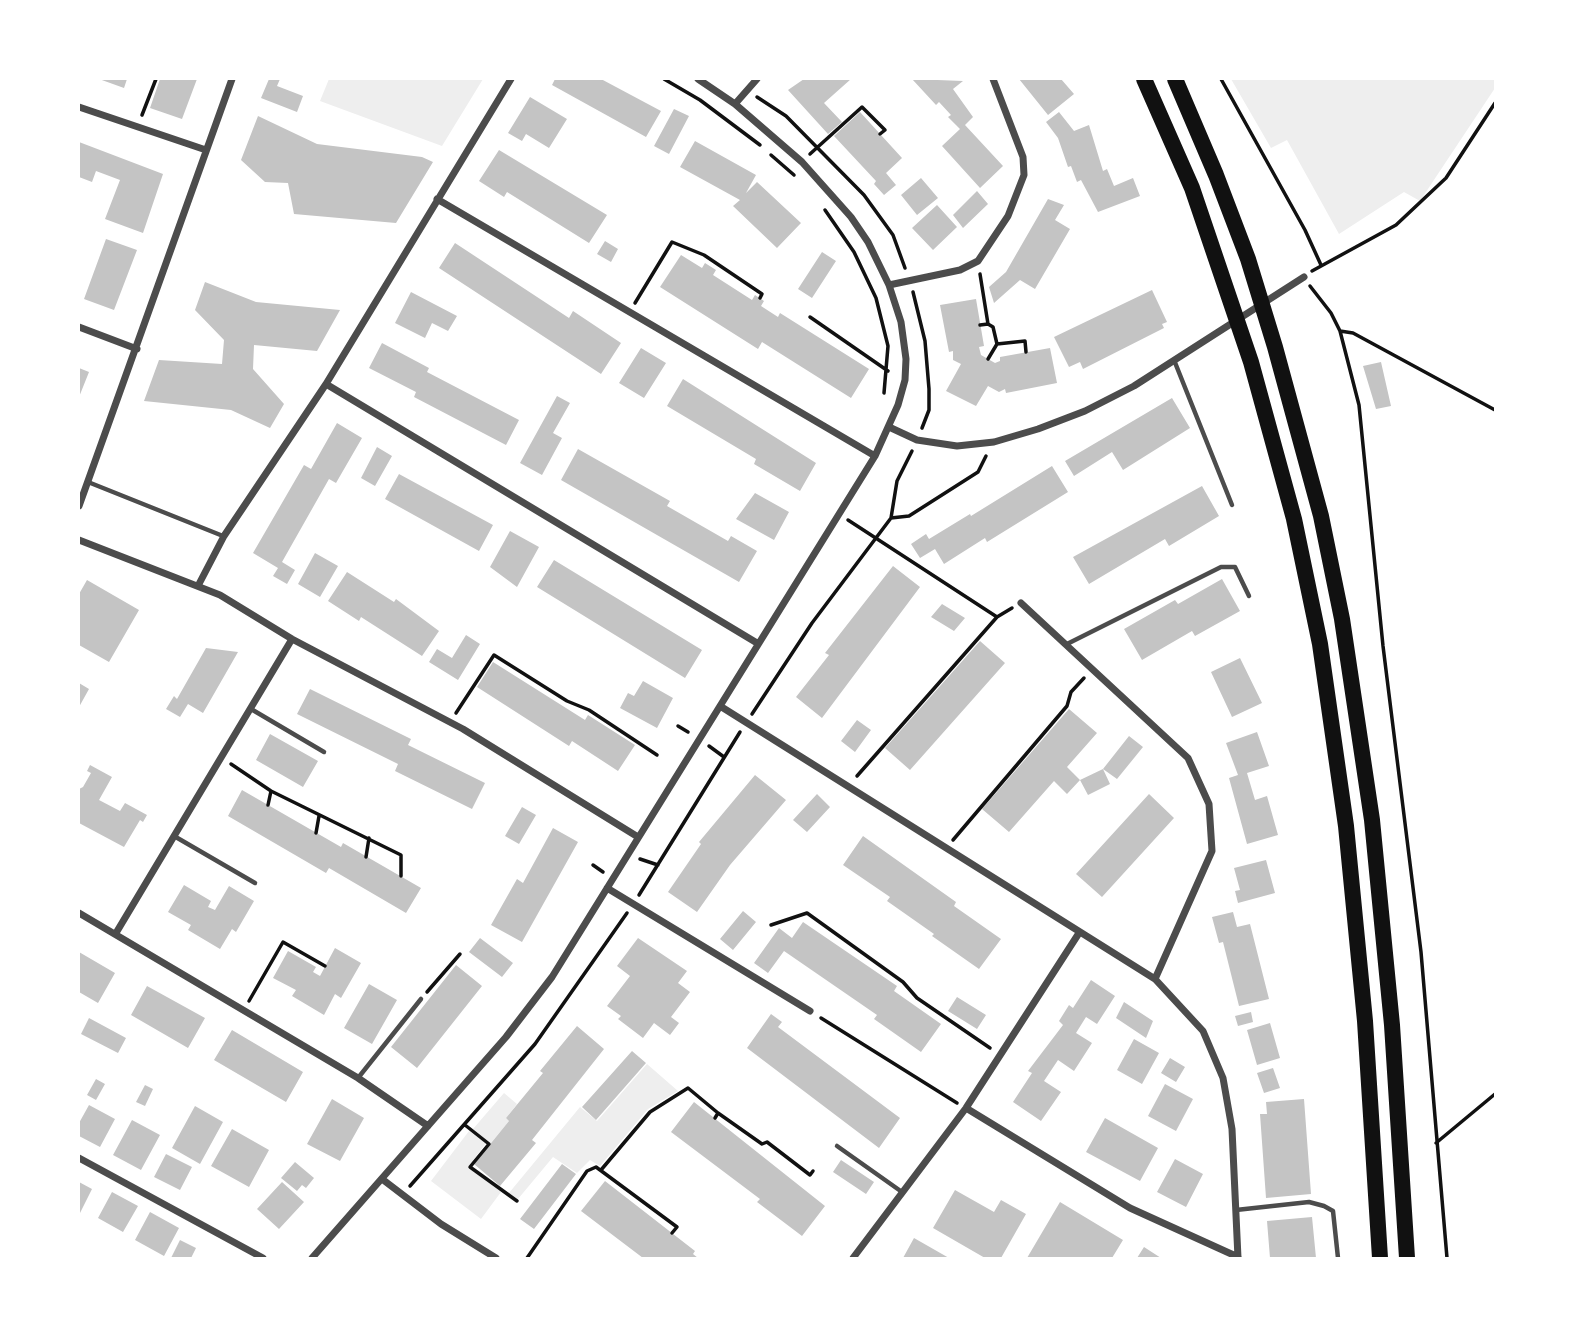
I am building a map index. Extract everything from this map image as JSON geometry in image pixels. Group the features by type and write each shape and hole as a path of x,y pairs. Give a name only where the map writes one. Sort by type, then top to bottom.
{"highway":[{"path":"1144,79 1192,188 1251,362 1294,519 1320,644 1346,827 1365,1021 1380,1258"},
{"path":"1175,79 1248,259 1321,516 1357,712 1372,820 1392,1025 1407,1258"}],"street":[{"path":"79,506 232,79"},
{"path":"199,584 224,536 326,384 510,79"},
{"path":"312,1258 528,1010 607,888 875,456 890,427 905,380 906,359 901,322 889,285 851,217 802,162 735,104 698,79"},
{"path":"735,104 757,79"},
{"path":"889,285 960,270 978,261 1008,216 1024,175 1023,157 993,79"},
{"path":"79,107 206,150"},
{"path":"437,199 875,456"},
{"path":"890,427 917,440 957,446 994,442 1085,411 1174,360 1304,277"},
{"path":"79,327 137,349"},
{"path":"326,384 757,643"},
{"path":"79,540 199,584 292,639 450,722 638,836"},
{"path":"1021,603 1188,758 1209,804 1212,851 1155,979"},
{"path":"116,933 292,639"},
{"path":"720,706 1155,979 1203,1031 1223,1077 1230,1101 1238,1257 1129,1208 966,1108"},
{"path":"607,888 810,1011"},
{"path":"79,913 358,1078 428,1126"},
{"path":"853,1258 966,1108 1079,933"},
{"path":"79,1158 263,1258"},
{"path":"382,1179 496,1258"}],"lane":[{"path":"1174,360 1232,505"},
{"path":"88,482 224,536"},
{"path":"1067,644 1221,568 1235,567 1249,596"},
{"path":"251,709 324,752"},
{"path":"174,836 255,883"},
{"path":"358,1078 421,999"},
{"path":"837,1146 903,1192"},
{"path":"1236,1210 1309,1202 1324,1206 1334,1211 1338,1258"}],"path":[{"path":"138,127 156,79"},
{"path":"664,79 700,100 761,146"},
{"path":"1221,79 1305,230 1321,265"},
{"path":"1447,1258 1421,952 1386,672 1360,418 1340,331 1331,313 1304,277 1396,225 1446,178 1495,103"},
{"path":"802,162 862,107 885,130 880,134"},
{"path":"770,154 799,180"},
{"path":"823,207 854,252 876,298 888,346 888,371 884,393"},
{"path":"629,311 672,242 704,255 712,265 762,294 760,298"},
{"path":"978,261 988,324"},
{"path":"810,317 905,380"},
{"path":"980,325 988,324 993,327 997,344 988,359"},
{"path":"1340,331 1353,333 1495,410"},
{"path":"997,344 1025,341 1026,352"},
{"path":"402,1195 535,1044 633,904 746,723 874,537 891,518 897,481 917,440"},
{"path":"891,518 909,516 978,472 994,442"},
{"path":"838,513 997,617"},
{"path":"847,787 997,617 1021,603"},
{"path":"450,722 494,655 567,701 589,710 657,755"},
{"path":"945,849 1067,706 1071,692 1093,667"},
{"path":"221,757 271,791 319,817 401,855 401,876"},
{"path":"268,805 271,791"},
{"path":"316,833 319,817"},
{"path":"366,856 369,838"},
{"path":"627,854 658,865"},
{"path":"771,925 807,913 903,982 917,998 1000,1055"},
{"path":"244,1010 283,942 325,966"},
{"path":"421,999 460,954"},
{"path":"810,1011 966,1108"},
{"path":"601,1170 650,1112 688,1088 810,1175 813,1171"},
{"path":"1436,1143 1495,1094"},
{"path":"715,1118 719,1112"},
{"path":"465,1125 489,1144 470,1167 517,1200"},
{"path":"527,1258 587,1171 596,1167 677,1227 672,1233"}],"shaded area":[{"path":"329,79 483,79 442,146 320,101"},
{"path":"1231,79 1495,79 1495,88 1420,201 1404,192 1339,234 1287,140 1271,148"},
{"path":"647,1064 678,1091 648,1109 600,1166 590,1160 577,1173 553,1157 518,1199 509,1193 580,1107 597,1121"},
{"path":"504,1093 517,1104 506,1118 509,1121 490,1144 473,1129"},
{"path":"469,1131 486,1143 468,1167 501,1192 481,1219 431,1181"}],"building":[{"path":"99,79 127,79 124,88"},
{"path":"160,79 197,79 182,119 150,108"},
{"path":"269,79 280,79 277,86 303,96 297,112 261,98"},
{"path":"555,79 601,79 661,111 646,137 552,85"},
{"path":"804,79 851,79 824,103 842,122 828,134 788,90"},
{"path":"912,79 963,81 953,89 973,117 965,125 1003,166 980,188 942,146 960,129 948,117 951,115 939,102 936,105"},
{"path":"1019,79 1061,79 1074,94 1048,115"},
{"path":"530,97 567,119 549,148 526,134 522,141 508,133"},
{"path":"674,109 689,116 669,154 654,146"},
{"path":"860,112 902,158 886,173 896,185 884,195 874,184 876,181 834,136"},
{"path":"1059,112 1074,131 1089,125 1103,171 1107,169 1114,186 1133,178 1140,196 1098,212 1081,180 1077,182 1071,166 1068,167 1058,138 1046,122"},
{"path":"258,116 317,144 422,157 433,162 396,223 294,214 288,183 265,182 241,160"},
{"path":"695,141 756,175 746,193 757,182 801,223 777,248 733,206 740,200 680,167"},
{"path":"79,142 163,174 143,233 105,219 120,180 96,171 92,182 79,177"},
{"path":"499,150 607,215 589,243 507,192 504,197 479,181"},
{"path":"921,178 938,198 917,215 901,195"},
{"path":"977,191 988,204 963,228 953,215"},
{"path":"1048,199 1064,205 1055,220 1070,229 1035,289 1020,280 994,303 989,287 1006,272"},
{"path":"937,205 957,227 933,250 912,228"},
{"path":"106,239 137,250 114,310 84,299"},
{"path":"605,241 618,249 611,262 597,254"},
{"path":"455,243 569,318 573,311 621,343 601,374 439,268"},
{"path":"822,252 836,261 812,298 798,289"},
{"path":"681,255 702,268 705,263 716,270 713,275 752,300 755,295 764,301 761,306 778,317 780,313 869,369 851,398 762,342 758,349 660,287"},
{"path":"205,282 256,302 340,310 317,351 254,345 253,369 284,404 270,428 231,410 144,401 159,360 222,364 224,340 195,310"},
{"path":"1152,290 1167,322 1162,324 1164,328 1083,369 1080,362 1069,367 1054,337"},
{"path":"411,292 457,316 448,331 432,323 425,338 395,323"},
{"path":"976,299 984,346 979,347 981,355 995,363 1000,361 1000,357 1050,348 1057,383 1006,393 1005,389 999,392 988,386 976,406 946,391 961,364 953,360 953,351 949,352 940,305"},
{"path":"382,343 429,368 427,372 519,420 506,445 414,397 416,392 369,368"},
{"path":"641,348 666,363 644,398 619,383"},
{"path":"1381,362 1391,406 1376,409 1363,366"},
{"path":"79,368 89,372 79,397"},
{"path":"683,379 816,463 800,491 754,464 756,459 667,406"},
{"path":"557,396 570,403 553,433 562,438 542,475 520,463"},
{"path":"1172,398 1190,428 1123,470 1112,452 1074,476 1065,461"},
{"path":"337,423 362,438 336,483 329,479 282,562 295,570 287,584 273,576 278,568 253,553 304,465 311,469"},
{"path":"377,447 392,456 375,486 361,478"},
{"path":"578,449 670,501 667,506 728,541 731,536 757,551 739,582 561,480"},
{"path":"1052,466 1068,492 987,542 985,538 944,564 935,549 920,558 911,544 926,534 929,539 970,514 971,516"},
{"path":"399,474 493,525 479,551 385,499"},
{"path":"1202,486 1219,516 1169,546 1165,539 1089,584 1073,557"},
{"path":"755,493 789,512 774,540 736,519"},
{"path":"510,531 539,547 517,587 490,567"},
{"path":"315,553 338,566 320,597 298,584"},
{"path":"554,560 702,650 685,678 537,587"},
{"path":"893,566 920,587 822,718 796,697 829,655 825,653"},
{"path":"347,572 394,602 396,599 439,631 422,656 361,617 359,621 328,601"},
{"path":"1222,579 1240,611 1195,636 1192,631 1142,660 1124,629 1175,600 1178,604"},
{"path":"87,580 139,610 109,662 79,645 79,594"},
{"path":"942,604 965,618 954,631 931,617"},
{"path":"466,635 480,644 458,680 429,662 437,649 452,658"},
{"path":"980,641 1005,663 910,770 885,748"},
{"path":"206,648 238,652 203,713 188,704 180,717 166,709 174,696 177,699"},
{"path":"1240,658 1262,703 1232,717 1211,672"},
{"path":"493,662 585,720 588,715 635,745 618,771 572,741 569,746 477,687"},
{"path":"643,681 673,698 657,728 620,708 628,693 634,696"},
{"path":"79,683 89,689 79,707"},
{"path":"310,689 411,739 408,745 485,783 472,809 395,771 398,764 297,714"},
{"path":"1069,709 1097,733 1067,767 1080,780 1067,794 1054,781 1009,832 982,809"},
{"path":"857,720 871,730 855,752 841,741"},
{"path":"1257,732 1269,766 1247,773 1255,800 1267,796 1278,835 1247,844 1229,778 1238,775 1226,743"},
{"path":"270,734 318,761 303,787 256,760"},
{"path":"1129,736 1143,747 1117,779 1103,769"},
{"path":"90,765 112,777 99,800 120,811 125,803 147,815 143,822 140,820 124,847 79,823 79,789 91,773 87,771"},
{"path":"1103,769 1110,784 1088,795 1080,780"},
{"path":"755,775 786,800 730,865 697,912 668,892 701,844 699,842"},
{"path":"242,790 341,847 343,843 421,888 406,913 329,868 326,873 228,816"},
{"path":"817,794 830,807 807,832 793,820"},
{"path":"1149,794 1174,818 1102,897 1076,874"},
{"path":"522,807 536,815 519,844 505,836"},
{"path":"553,828 578,842 522,942 491,925 517,879 523,883"},
{"path":"863,836 956,902 954,906 1001,939 979,969 887,901 890,897 843,865"},
{"path":"1266,860 1275,893 1238,903 1235,891 1240,890 1234,868"},
{"path":"184,885 211,901 208,907 215,910 229,886 254,901 236,932 232,929 220,949 188,930 191,925 168,912"},
{"path":"743,911 756,922 733,950 720,939"},
{"path":"1233,912 1237,927 1250,924 1269,999 1239,1006 1223,942 1219,943 1212,917"},
{"path":"803,922 897,986 894,991 941,1024 921,1052 874,1019 877,1015 784,951 768,973 754,963 779,928 792,938"},
{"path":"480,938 513,963 502,977 469,952"},
{"path":"638,938 687,971 678,983 690,992 671,1017 679,1023 670,1035 654,1023 643,1038 618,1019 621,1016 607,1006 630,976 617,966"},
{"path":"335,948 361,963 341,998 335,994 324,1015 292,996 296,990 273,978 288,951 316,967 313,972 320,976"},
{"path":"79,952 115,973 98,1003 79,992"},
{"path":"456,965 482,986 417,1068 391,1047"},
{"path":"1091,980 1115,996 1097,1024 1086,1017 1076,1033 1092,1043 1074,1071 1058,1060 1044,1081 1061,1092 1041,1121 1013,1102 1032,1073 1028,1071 1063,1025 1059,1021 1069,1005 1073,1008"},
{"path":"369,984 397,1000 372,1044 344,1028"},
{"path":"147,986 205,1018 188,1048 131,1015"},
{"path":"957,997 986,1015 977,1029 948,1011"},
{"path":"1124,1002 1153,1021 1146,1038 1116,1018"},
{"path":"1251,1012 1253,1022 1238,1026 1235,1016"},
{"path":"771,1014 782,1022 778,1027 900,1118 879,1148 747,1048"},
{"path":"89,1018 126,1038 118,1053 81,1034"},
{"path":"1270,1023 1280,1058 1257,1065 1247,1030"},
{"path":"577,1026 604,1049 532,1140 536,1143 500,1186 474,1164 509,1121 506,1118 543,1073 540,1071"},
{"path":"232,1030 303,1072 286,1102 214,1060"},
{"path":"1134,1039 1159,1053 1142,1084 1117,1070"},
{"path":"632,1051 646,1063 596,1120 582,1107"},
{"path":"1170,1058 1185,1067 1176,1082 1161,1073"},
{"path":"1273,1068 1280,1088 1264,1093 1257,1073"},
{"path":"96,1079 105,1084 96,1100 87,1095"},
{"path":"1165,1084 1193,1099 1176,1131 1148,1116"},
{"path":"145,1085 153,1089 145,1106 136,1102"},
{"path":"332,1099 364,1118 340,1161 307,1144"},
{"path":"1304,1099 1311,1194 1266,1198 1260,1114 1267,1114 1266,1102"},
{"path":"694,1102 825,1206 802,1236 757,1202 760,1199 671,1132"},
{"path":"89,1105 115,1119 100,1147 79,1136 79,1123"},
{"path":"195,1106 223,1122 200,1164 172,1148"},
{"path":"1105,1118 1158,1148 1140,1181 1086,1152"},
{"path":"132,1120 160,1135 141,1170 113,1155"},
{"path":"232,1129 269,1150 249,1187 211,1166"},
{"path":"166,1154 192,1167 180,1190 154,1177"},
{"path":"1175,1159 1203,1174 1186,1207 1157,1192"},
{"path":"841,1160 874,1182 866,1194 833,1172"},
{"path":"295,1162 314,1178 306,1188 302,1185 297,1191 281,1178"},
{"path":"562,1164 576,1174 534,1229 520,1219"},
{"path":"605,1181 695,1251 693,1254 698,1258 643,1258 581,1211"},
{"path":"79,1182 92,1189 79,1215"},
{"path":"282,1182 304,1202 279,1229 257,1209"},
{"path":"955,1190 994,1212 1001,1200 1026,1214 1001,1258 985,1258 933,1228"},
{"path":"112,1192 138,1206 123,1232 98,1218"},
{"path":"1060,1202 1123,1240 1112,1258 1027,1258"},
{"path":"150,1212 179,1228 164,1256 135,1240"},
{"path":"1312,1217 1316,1258 1270,1258 1267,1221"},
{"path":"914,1238 949,1258 903,1258"},
{"path":"180,1240 196,1248 191,1258 171,1258"},
{"path":"1144,1247 1161,1258 1137,1258"}]}
